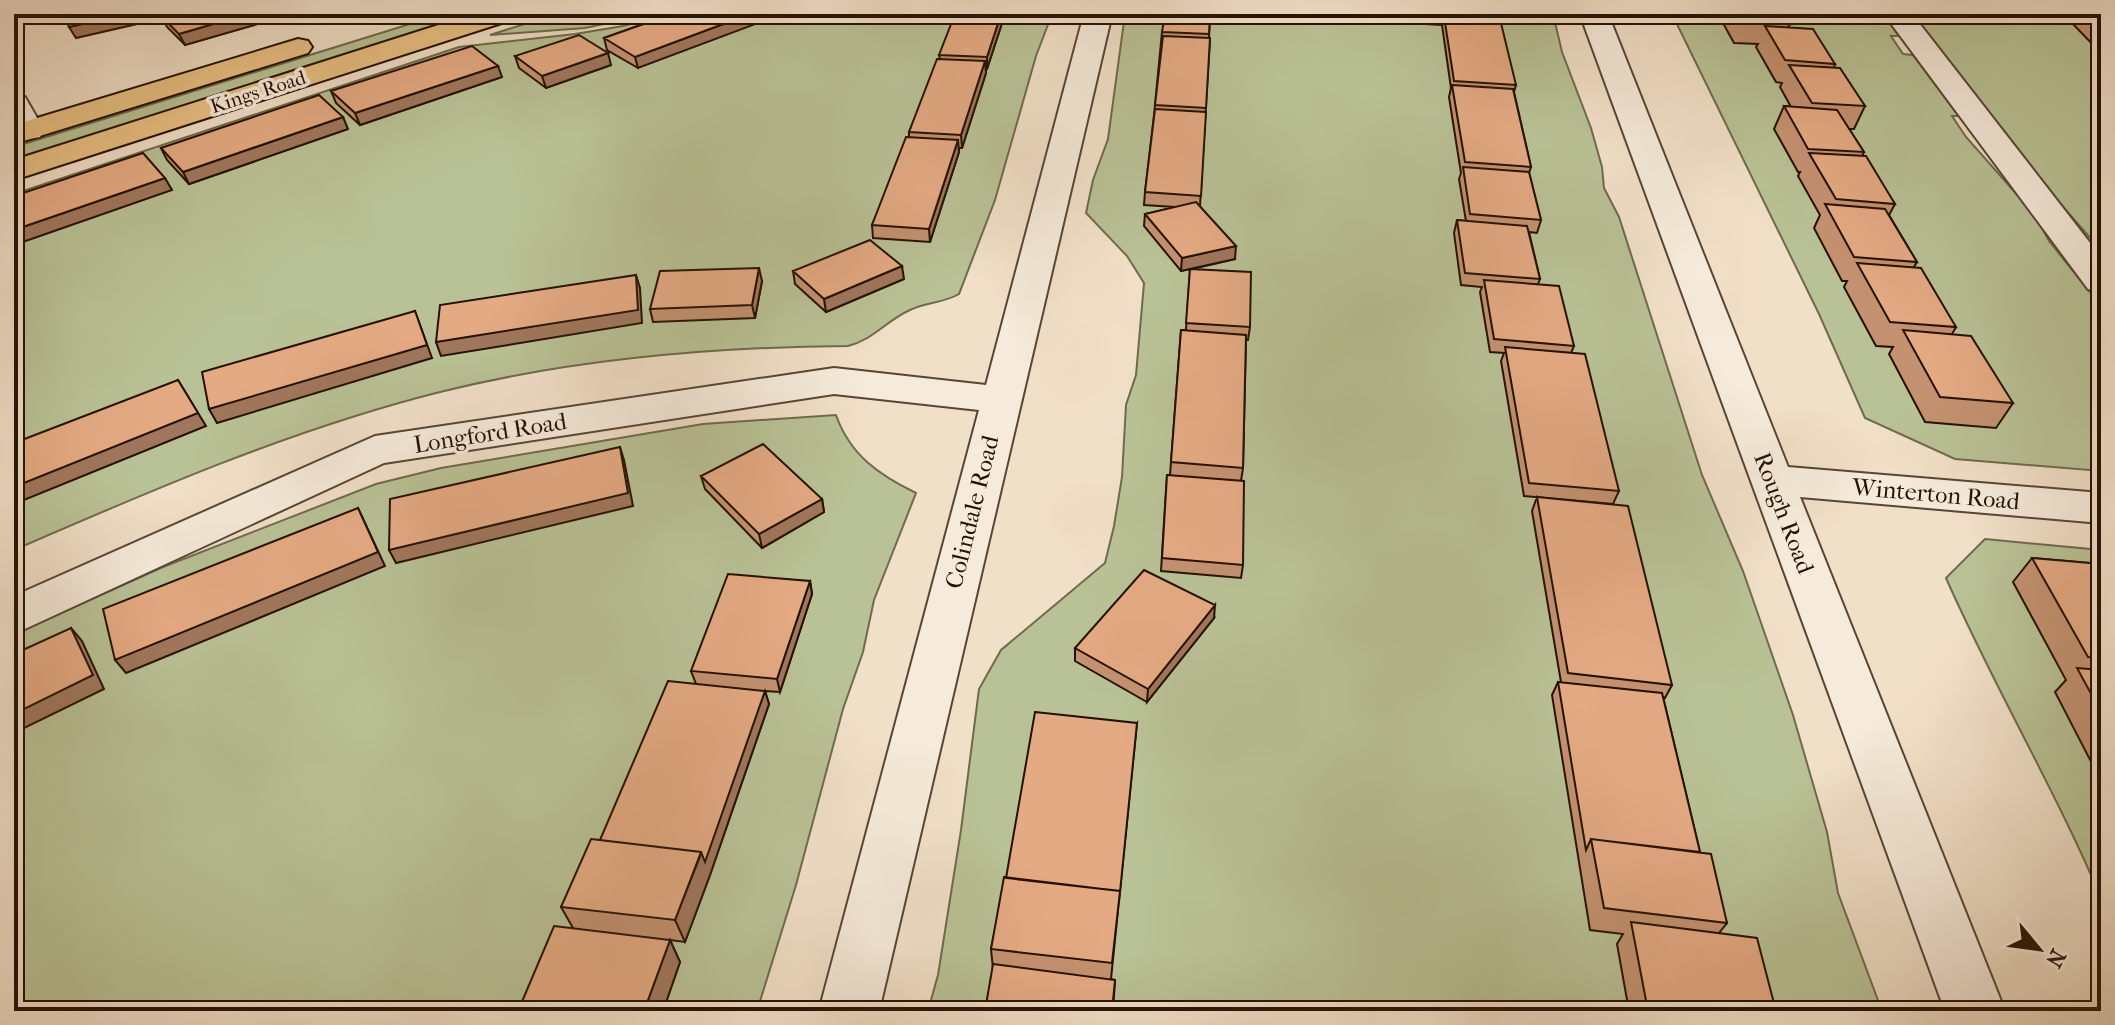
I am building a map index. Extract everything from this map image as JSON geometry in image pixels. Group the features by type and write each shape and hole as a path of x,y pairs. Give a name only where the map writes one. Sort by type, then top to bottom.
{"main road":[{"name":"Kings Road","path":"14,170 501,14"},
{"name":"Kings Road","path":"21,133 331,37"}],"street":[{"name":"Colindale Road","path":"849,1011 1098,14"},
{"name":"Rough Road","path":"1594,14 1975,1011"},
{"path":"1898,14 2101,281"},
{"path":"14,103 21,133"},
{"name":"Longford Road","path":"14,616 375,450 834,381 1000,399"},
{"name":"Winterton Road","path":"1772,480 2101,508"}],"green space":[{"path":"442,14 485,14 14,164 14,147"},
{"path":"556,14 651,14 585,28 490,35"},
{"path":"666,14 1052,14 1036,56 995,200 959,294 910,310 865,339 848,346 745,349 642,357 541,371 440,392 277,442 14,550 14,194 459,47 575,34 623,26"},
{"path":"1125,14 1553,14 1562,52 1591,128 1602,167 1604,188 1619,217 1702,475 1743,571 1793,715 1827,832 1838,893 1882,1011 928,1011 938,975 961,830 979,689 1001,650 1105,563 1114,526 1122,477 1126,405 1136,375 1144,283 1127,256 1086,213 1093,180 1108,139"},
{"path":"1672,14 1883,14 1899,36 1891,36 1903,54 1913,55 1959,116 1952,116 1966,137 2035,215 2049,241 2101,306 2101,471 1955,459 1865,418 1819,314"},
{"path":"1910,14 2101,14 2101,259 2093,241 2035,175"},
{"path":"836,415 849,442 867,462 916,493 874,600 863,652 843,709 796,885 757,1011 14,1011 14,634 163,567 376,484 441,468 703,424"},
{"path":"1985,539 2101,550 2101,898 1946,578"}],"building":[{"path":"64,14 126,14 69,27"},
{"path":"247,14 179,34 161,16"},
{"path":"672,14 750,14 635,57 604,38"},
{"path":"955,14 1001,14 987,57 939,55"},
{"path":"1165,14 1210,14 1209,34 1162,32"},
{"path":"1738,14 1783,14 1790,24 1742,21"},
{"path":"1444,16 1500,19 1516,85 1454,81"},
{"path":"1765,26 1813,29 1835,64 1785,60"},
{"path":"579,35 608,53 542,76 515,56"},
{"path":"1163,36 1210,38 1206,108 1155,105"},
{"path":"472,46 498,66 355,113 331,91"},
{"path":"937,59 985,61 961,135 909,132"},
{"path":"1789,65 1840,68 1865,106 1812,103"},
{"path":"1452,85 1513,89 1531,167 1465,162"},
{"path":"319,95 343,117 183,172 161,148"},
{"path":"1784,106 1837,110 1864,152 1808,149"},
{"path":"1155,109 1206,112 1201,196 1145,192"},
{"path":"906,137 958,140 929,229 872,225"},
{"path":"143,153 165,178 14,230 14,196"},
{"path":"1809,153 1866,156 1895,204 1836,199"},
{"path":"1463,167 1529,172 1541,220 1470,214"},
{"path":"1196,202 1236,246 1182,258 1145,214"},
{"path":"1825,204 1885,209 1917,262 1854,257"},
{"path":"1457,220 1527,226 1540,279 1465,273"},
{"path":"870,240 902,266 824,299 793,271"},
{"path":"1857,263 1921,268 1956,327 1890,322"},
{"path":"759,268 752,305 650,309 660,271"},
{"path":"1190,269 1251,272 1250,327 1186,323"},
{"path":"636,275 638,310 436,342 440,305"},
{"path":"1484,280 1559,286 1574,346 1494,339"},
{"path":"415,311 427,345 209,409 202,372"},
{"path":"1181,330 1246,335 1243,468 1171,462"},
{"path":"1903,330 1971,336 2013,403 1940,397"},
{"path":"1505,347 1585,354 1619,491 1529,483"},
{"path":"178,380 198,413 14,487 14,443"},
{"path":"763,444 822,499 759,534 701,476"},
{"path":"620,447 628,493 389,550 390,499"},
{"path":"1167,475 1244,481 1243,565 1162,558"},
{"path":"1537,497 1628,506 1672,685 1568,673"},
{"path":"358,508 378,552 115,660 103,609"},
{"path":"2032,558 2101,564 2101,658 2088,657"},
{"path":"1144,570 1215,605 1148,689 1075,648"},
{"path":"728,574 810,581 777,679 691,671"},
{"path":"71,628 93,675 14,714 14,654"},
{"path":"2077,668 2101,670 2101,712"},
{"path":"668,681 765,691 705,862 701,852 600,840"},
{"path":"1558,682 1662,693 1700,852 1591,839 1586,850"},
{"path":"1035,712 1137,723 1119,902 1120,891 1006,878"},
{"path":"591,839 701,852 675,920 561,907"},
{"path":"1591,839 1711,854 1727,923 1604,908"},
{"path":"1004,877 1120,891 1112,963 991,949"},
{"path":"1631,922 1757,938 1776,1011 1648,1011"},
{"path":"554,926 670,940 644,1011 518,1011"},
{"path":"993,964 1115,980 1112,1011 985,1011"}]}
